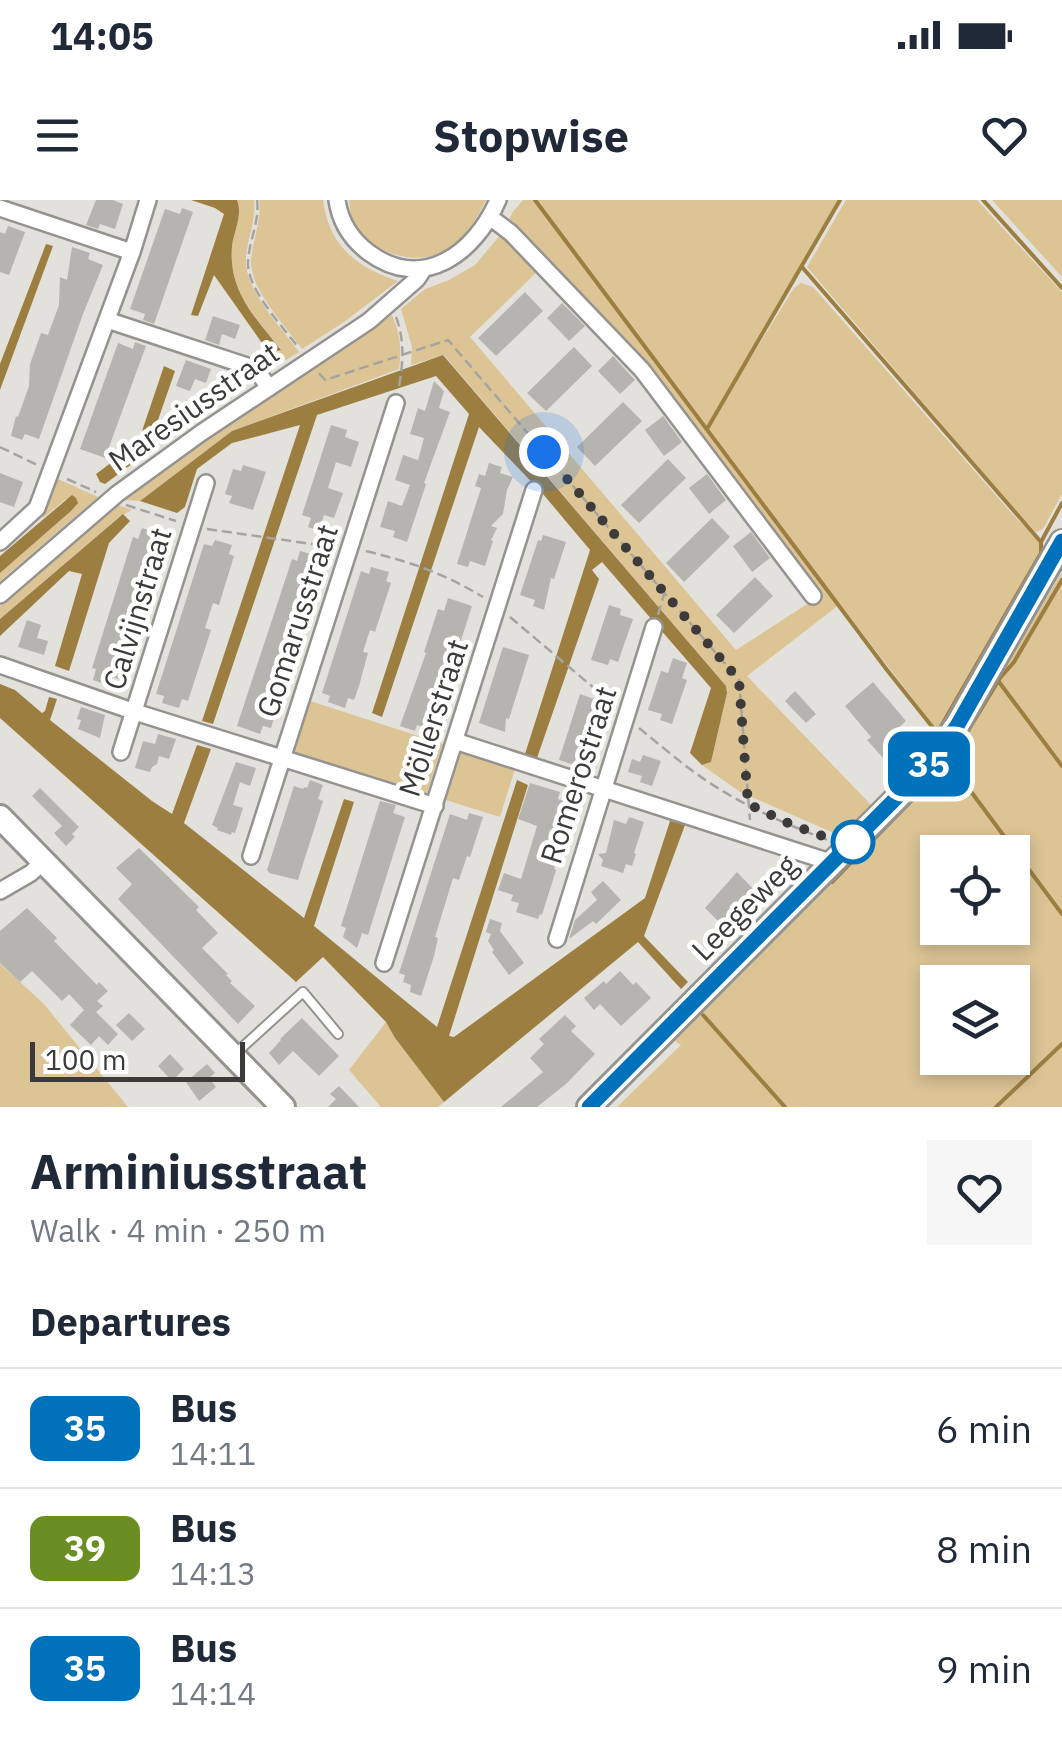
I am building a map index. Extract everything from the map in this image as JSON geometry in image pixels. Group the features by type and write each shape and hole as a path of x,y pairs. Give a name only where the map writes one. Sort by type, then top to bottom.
{"main road":[{"name":"Leegeweg","path":"589,1107 922,772 946,741 1062,542"},
{"path":"0,817 282,1107"}],"street":[{"path":"0,542 38,508 148,200"},
{"path":"336,200 346,228 362,247 392,265 423,270"},
{"name":"Maresiusstraat","path":"0,595 118,494 369,321 418,280 423,270 463,250 490,218 498,200"},
{"path":"0,208 132,252"},
{"path":"490,218 510,233 642,370 813,596"},
{"path":"107,320 256,370 269,388"},
{"name":"Gomarusstraat","path":"251,856 396,403"},
{"name":"Calvijnstraat","path":"121,752 206,483"},
{"name":"Möllerstraat","path":"384,962 534,490"},
{"name":"Romerostraat","path":"556,939 654,627"},
{"path":"0,665 135,712 435,806"},
{"path":"454,741 751,837 841,854"},
{"path":"0,891 44,860"}],"lane":[{"path":"233,1056 303,992 338,1034"}],"path":[{"path":"257,200 249,273 258,293 325,380 448,340 739,680 751,837"},
{"path":"392,303 404,356 396,403"},
{"path":"534,490 544,452"},
{"path":"260,538 284,541"},
{"path":"416,564 437,572"},
{"path":"654,627 664,592"},
{"path":"552,651 684,765 720,790 841,854"}],"shaded area":[{"path":"191,200 237,200 239,217 232,246 234,277 245,302 281,350 269,353 214,275 198,316 191,315 224,214"},
{"path":"237,200 254,200 246,263 252,286 299,352 278,365 268,363 281,349 245,302 234,276 232,246 239,217"},
{"path":"259,200 323,200 331,230 347,252 369,269 398,281 302,349 263,296 253,273"},
{"path":"349,200 486,200 459,240 446,250 419,258 391,253 367,239 351,216"},
{"path":"523,200 840,200 757,339 745,367 794,288 801,283 813,287 1045,547 939,733 840,604 747,676 874,808 843,837 740,792 702,765 711,762 726,686 444,355 411,365 412,347 401,309 425,289 475,265 502,233 538,271 470,337 736,650 818,597 650,369 508,223"},
{"path":"846,200 977,200 1062,292 1062,494 1043,529 1036,532 1020,516 807,267"},
{"path":"992,200 1062,200 1062,277"},
{"path":"46,244 53,246 0,390 0,364"},
{"path":"392,315 400,341 399,369 232,431 140,501 124,500 204,439"},
{"path":"443,355 726,686 711,762 702,765 690,753 711,688 602,562 592,570 599,579 537,758 525,754 590,550 479,427 382,717 372,713 469,414 436,376 317,415 213,724 202,721 300,425 232,443 197,469 185,507 177,513 140,501 232,431"},
{"path":"164,366 175,371 160,423 219,382 225,382 230,391 105,484 100,482 96,474 140,437"},
{"path":"58,479 98,497 0,581 0,573 71,511 66,499 43,518 40,512 52,483"},
{"path":"72,495 78,503 71,511 0,573 0,556"},
{"path":"118,505 132,510 0,619 0,606"},
{"path":"123,514 130,521 109,543 69,671 55,666 82,574 69,571 0,636 0,619"},
{"path":"1062,572 1062,1107 617,1107 681,1045 675,1041 607,1107 598,1107 788,917 792,921 947,763"},
{"path":"0,684 15,690 42,713 49,697 57,699 50,720 172,814 197,745 211,749 184,823 304,918 344,799 354,802 314,926 437,1027 517,780 528,785 449,1036 454,1037 645,898 670,821 685,825 644,936 688,982 681,989 638,942 444,1102 386,1022 323,957 296,982 0,718"},
{"path":"310,701 443,744 427,793 293,753"},
{"path":"461,753 515,769 500,817 446,800"},
{"path":"0,964 43,1003 128,1107 0,1107"},
{"path":"386,1022 444,1102 438,1107 381,1107 349,1070"}],"building":[{"path":"96,200 123,204 115,229 86,225"},
{"path":"182,208 193,212 154,324 143,320 145,314 130,309 165,209 180,214"},
{"path":"8,226 25,232 9,275 0,272 0,232 5,234"},
{"path":"72,247 90,253 88,259 103,265 39,439 25,434 22,440 11,436 16,416 29,386 30,364 41,333 48,335 59,305 60,277 67,280"},
{"path":"525,292 543,311 496,356 478,338"},
{"path":"562,303 585,326 569,341 547,318"},
{"path":"213,316 240,325 235,339 222,334 219,345 205,340"},
{"path":"135,342 146,346 105,458 80,449 118,343 133,349"},
{"path":"574,347 592,366 546,411 527,393"},
{"path":"613,356 635,380 620,394 598,371"},
{"path":"186,360 211,369 206,383 195,379 190,391 176,386"},
{"path":"434,381 444,391 439,408 450,412 407,542 393,537 395,531 380,527 388,501 402,506 410,485 395,480 403,455 418,460 424,438 410,434 418,408 425,411"},
{"path":"623,402 642,421 595,466 577,447"},
{"path":"663,416 682,442 664,456 645,430"},
{"path":"331,425 347,430 345,437 359,442 351,467 336,462 328,488 343,493 334,518 324,515 319,531 308,527 311,518 302,515"},
{"path":"668,459 686,478 639,523 621,505"},
{"path":"489,463 502,467 500,473 513,477 503,514 491,526 497,528 485,566 470,561 468,567 457,564 481,488 475,486 479,474 485,476"},
{"path":"243,465 266,472 253,510 229,503 232,496 225,494 233,469 241,471"},
{"path":"0,473 23,482 14,507 0,502"},
{"path":"707,474 726,500 709,514 689,488"},
{"path":"712,518 730,537 684,582 666,563"},
{"path":"142,528 159,534 157,542 165,545 142,614 137,612 132,626 126,648 131,649 121,680 113,677 110,686 93,680 96,669 92,668 133,537 138,539"},
{"path":"751,532 770,558 752,572 733,546"},
{"path":"543,535 566,542 554,579 551,578 544,610 533,606 535,600 520,595"},
{"path":"215,540 232,545 229,554 234,556 219,605 213,603 205,628 211,630 188,701 182,699 179,708 162,703 164,696 156,694 204,544 212,546"},
{"path":"300,551 318,556 315,565 323,568 296,650 291,648 287,660 280,683 285,685 271,728 263,726 260,734 237,726 292,559 297,561"},
{"path":"371,567 389,572 386,581 391,583 375,632 370,630 363,652 368,653 354,700 348,698 345,708 328,702 330,696 322,693 361,571 369,574"},
{"path":"755,577 773,596 734,633 716,615"},
{"path":"448,598 472,606 432,730 417,725 415,731 400,726 438,609 444,611"},
{"path":"609,605 621,609 620,615 633,619 618,662 610,659 608,665 591,660"},
{"path":"27,620 41,625 37,638 48,641 44,655 18,647"},
{"path":"503,647 529,655 509,719 506,718 505,732 479,723"},
{"path":"673,658 687,663 682,678 687,680 672,724 660,720 662,714 648,710 661,671 668,673"},
{"path":"873,682 906,721 895,731 904,742 884,759 845,706"},
{"path":"795,691 816,714 806,723 785,701"},
{"path":"580,694 594,699 591,707 603,711 587,762 576,759 574,765 559,760"},
{"path":"81,707 105,715 100,738 78,729"},
{"path":"158,734 176,739 169,759 159,756 150,772 135,768 143,741 155,744"},
{"path":"643,755 661,761 652,786 640,782 642,776 628,772 632,759 640,762"},
{"path":"236,762 256,768 250,786 240,782 233,805 243,808 231,835 212,825"},
{"path":"310,780 323,785 318,799 323,801 298,880 269,873 294,786 307,788"},
{"path":"530,783 560,792 558,799 571,803 559,837 564,839 556,870 538,919 516,912 519,903 511,901 513,895 498,890 504,873 521,879 537,826 518,819"},
{"path":"40,788 79,827 66,846 54,833 62,826 32,796"},
{"path":"380,801 396,805 393,813 405,817 368,935 362,933 357,948 343,937 346,928 341,926"},
{"path":"469,813 483,817 459,880 453,878 421,996 410,992 411,985 403,982 405,975 399,973 450,814 467,820"},
{"path":"629,817 644,822 632,866 626,864 623,873 601,866 603,860 598,854 606,853 614,820 626,824"},
{"path":"139,848 199,907 196,910 218,933 202,948 255,1006 238,1024 118,899 132,884 116,868"},
{"path":"737,872 756,892 724,927 705,908"},
{"path":"603,881 621,900 596,924 593,921 569,939 575,920 597,900 591,892"},
{"path":"27,908 57,938 54,941 97,985 99,982 108,991 97,1001 103,1006 96,1012 118,1034 108,1045 99,1036 91,1045 70,1025 84,1010 69,994 62,1001 32,971 20,982 0,963 0,931"},
{"path":"490,919 502,923 500,931 524,963 509,975 488,941"},
{"path":"620,971 651,998 621,1026 600,1004 594,1010 584,998"},
{"path":"129,1013 145,1029 132,1041 116,1025"},
{"path":"565,1015 576,1026 571,1031 595,1054 537,1107 501,1107 543,1072 530,1058 544,1044 539,1039"},
{"path":"302,1018 339,1056 319,1076 293,1051 279,1065 269,1053"},
{"path":"170,1054 184,1069 172,1081 158,1066"},
{"path":"207,1064 215,1073 209,1078 216,1087 199,1101 186,1082"},
{"path":"339,1086 359,1107 328,1107 336,1099 330,1094"}],"waterway":[{"path":"535,200 934,729 940,728 1041,553 1041,542 1062,503"},
{"path":"707,429 840,200"},
{"path":"983,200 1062,288"},
{"path":"802,267 1041,542"},
{"path":"832,882 949,762 1062,580"},
{"path":"999,682 1062,766"},
{"path":"949,762 1062,914"},
{"path":"703,1015 785,1107"},
{"path":"996,1107 1062,1044"}],"bus line":[{"name":"35","path":"589,1107 922,772 957,726 1062,541"}],"route":[{"path":"544,452 739,680 748,804 823,838 849,846 853,842"}]}
